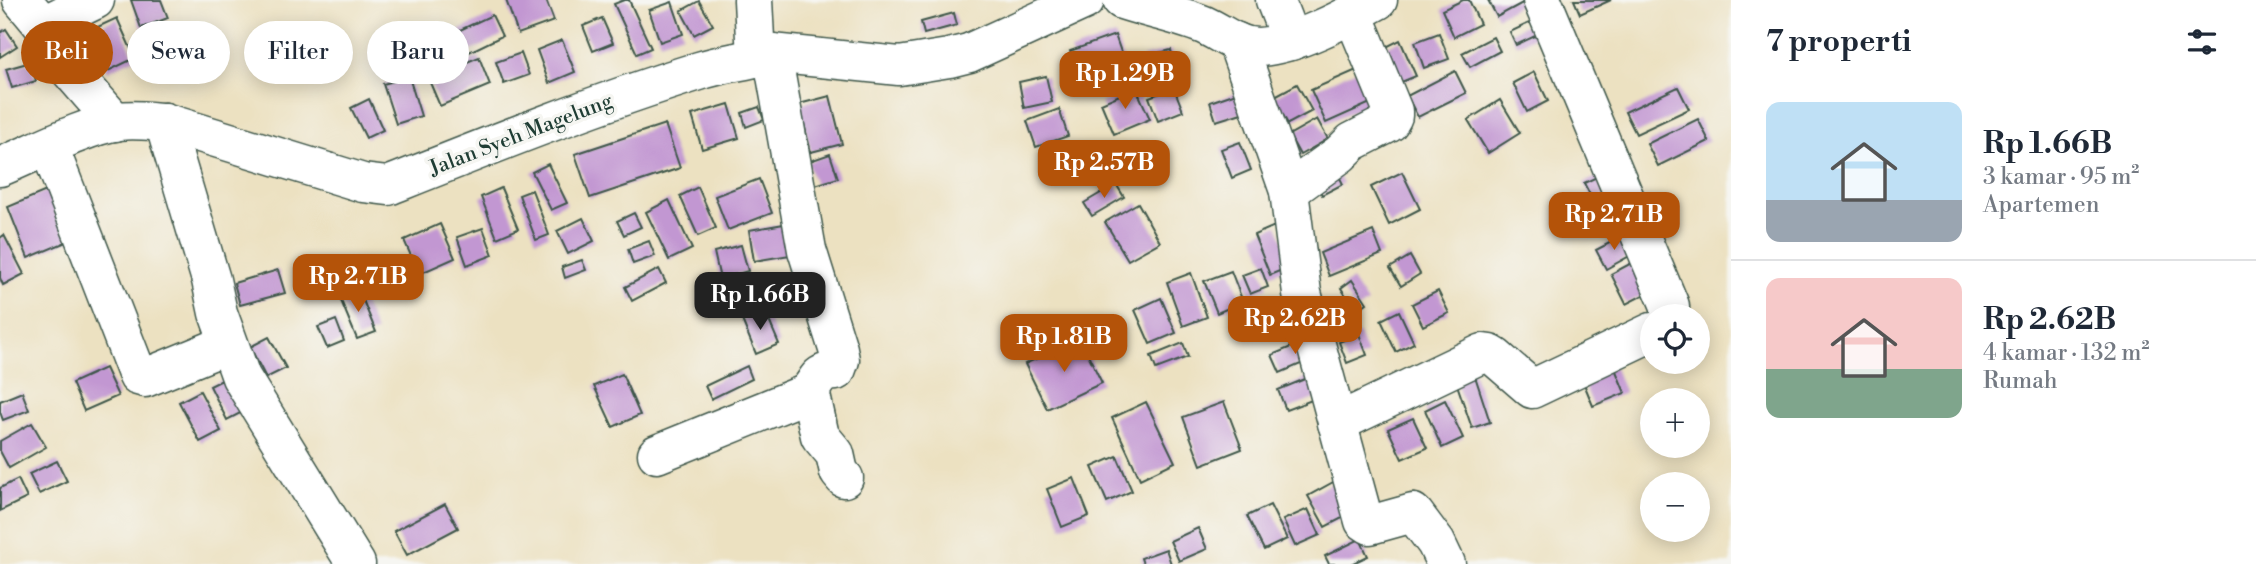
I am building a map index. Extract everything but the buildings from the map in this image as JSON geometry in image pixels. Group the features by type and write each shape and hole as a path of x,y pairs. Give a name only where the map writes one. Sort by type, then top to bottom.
{"street":[{"path":"95,0 32,13 54,52 115,122"},
{"path":"657,454 810,391 820,374 836,371 840,360 807,250 753,0"},
{"name":"Jalan Syeh Magelung","path":"0,167 115,122 133,120 164,122 363,183 388,186 544,124 703,70 764,55 899,66 922,63 969,53 1085,0"},
{"path":"1122,0 1156,8 1204,25 1237,42 1258,47 1291,41 1365,7 1393,116 1387,124 1352,142 1340,155 1289,191"},
{"path":"1275,0 1291,41"},
{"path":"1542,0 1670,304"},
{"path":"1237,42 1289,191 1302,293 1366,524 1413,513 1436,543 1446,564"},
{"path":"164,122 240,377 356,564"},
{"path":"49,147 138,376 145,378 228,344"},
{"path":"1337,423 1483,353 1495,357 1532,389 1640,338"},
{"path":"810,391 821,436 835,454 839,472 844,478"}]}
